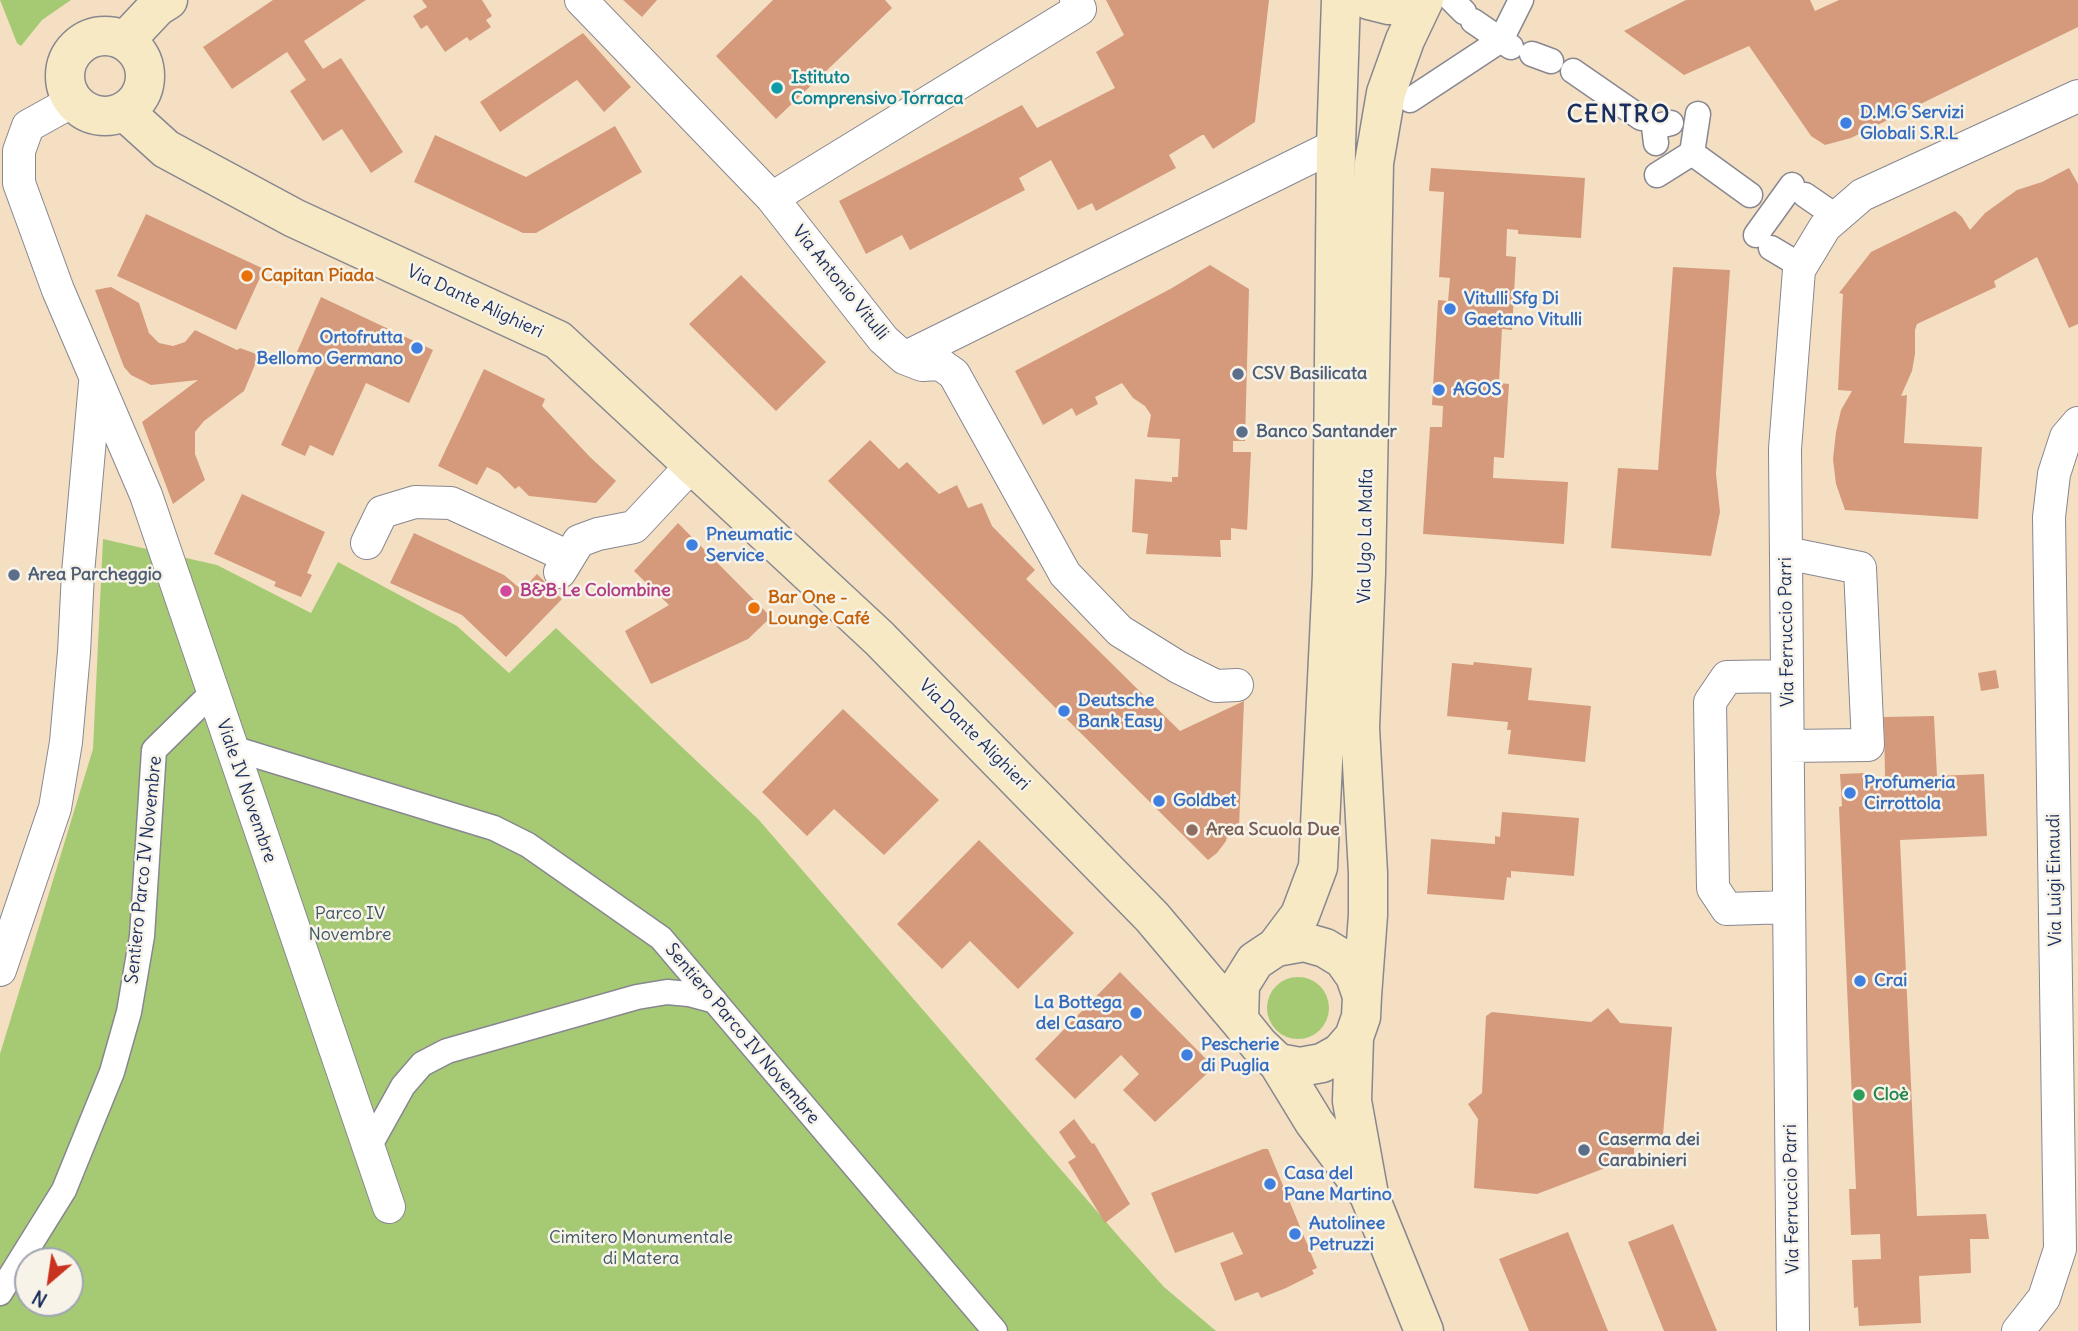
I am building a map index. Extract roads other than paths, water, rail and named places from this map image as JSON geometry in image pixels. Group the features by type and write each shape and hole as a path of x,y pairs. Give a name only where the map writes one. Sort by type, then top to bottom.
{"main road":[{"path":"125,41 157,7 168,0"},
{"name":"Via Ugo La Malfa","path":"1276,947 1300,915 1318,867 1332,575 1336,145 1341,0"},
{"path":"1369,0 1389,5 1408,4 1417,0"},
{"name":"Via Ugo La Malfa","path":"1362,996 1368,873 1360,729 1367,546 1374,163 1386,93 1405,40 1424,0"},
{"path":"99,36 113,36 125,41 136,51 143,63 145,76 142,91 135,102 124,111 111,116 97,116 84,110 73,101 67,89 64,75 67,61 74,50 85,41 99,36"},
{"name":"Via Dante Alighieri","path":"124,111 166,149 294,218 558,340 879,638 1152,916 1239,1020"},
{"path":"1369,1195 1314,1122 1278,1063 1239,1020 1240,985 1255,961 1276,947 1304,942 1325,948 1343,959 1355,976 1362,996 1361,1017 1354,1037 1352,1101 1369,1195 1424,1331"},
{"path":"1278,1063 1300,1067 1322,1063 1340,1053 1354,1037"}],"street":[{"name":"Via Antonio Vitulli","path":"582,0 772,198 883,338 904,358"},
{"path":"772,198 1080,9 1076,0"},
{"path":"1521,0 1534,54"},
{"path":"1463,11 1641,118"},
{"path":"1410,100 1534,54"},
{"name":"Via Ferruccio Parri","path":"1793,1331 1785,449 1799,270 1825,227 1862,195 2078,96"},
{"name":"Viale IV Novembre","path":"73,101 28,126 19,150 19,183 58,290 146,495 389,1207"},
{"path":"1657,175 1692,153 1698,114"},
{"path":"1656,144 1654,127 1671,123"},
{"path":"904,358 1336,145"},
{"path":"1692,153 1750,195"},
{"path":"1801,266 1764,242 1798,190 1837,217"},
{"path":"904,358 922,365 940,364 954,374 1065,574 1120,631 1178,667 1216,686 1237,685"},
{"name":"Viale IV Novembre","path":"0,970 55,808 66,742 96,378"},
{"name":"Via Luigi Einaudi","path":"2018,1331 2044,1298 2060,1249 2049,517 2054,474 2066,437 2078,423"},
{"path":"367,542 382,512 415,502 451,503 564,565 579,541 634,527 691,466"},
{"path":"1786,554 1860,568 1868,745 1788,746"},
{"path":"1787,676 1727,677 1710,702 1713,888 1727,908 1789,907"},
{"name":"Sentiero Parco IV Novembre","path":"0,1293 64,1190 113,1072 129,1012 142,936 153,750 212,692"},
{"name":"Sentiero Parco IV Novembre","path":"232,748 494,828 528,845 661,938 995,1331"},
{"path":"369,1147 403,1086 422,1064 447,1051 637,997 667,992 689,994 715,1002"}],"place":[{"name":"Istituto Comprensivo Torraca","path":"777,88"},
{"name":"D.M.G Servizi Globali S.R.L","path":"1846,123"},
{"name":"Capitan Piada","path":"247,276"},
{"name":"Vitulli Sfg Di Gaetano Vitulli","path":"1450,309"},
{"name":"Ortofrutta Bellomo Germano","path":"417,348"},
{"name":"CSV Basilicata","path":"1238,374"},
{"name":"AGOS","path":"1439,390"},
{"name":"Banco Santander","path":"1242,432"},
{"name":"Pneumatic Service","path":"692,545"},
{"name":"Area Parcheggio","path":"14,575"},
{"name":"B&B Le Colombine","path":"506,591"},
{"name":"Bar One - Lounge Café","path":"754,608"},
{"name":"Deutsche Bank Easy","path":"1064,711"},
{"name":"Profumeria Cirrottola","path":"1850,793"},
{"name":"Goldbet","path":"1159,801"},
{"name":"Area Scuola Due","path":"1192,830"},
{"name":"Crai","path":"1860,981"},
{"name":"La Bottega del Casaro","path":"1136,1013"},
{"name":"Pescherie di Puglia","path":"1187,1055"},
{"name":"Cloè","path":"1859,1095"},
{"name":"Caserma dei Carabinieri","path":"1584,1150"},
{"name":"Casa del Pane Martino","path":"1270,1184"},
{"name":"Autolinee Petruzzi","path":"1295,1234"}],"district":[{"name":"CENTRO","path":"1619,115"}],"park label":[{"name":"Parco IV Novembre","path":"350,924"},
{"name":"Cimitero Monumentale di Matera","path":"641,1248"}]}
